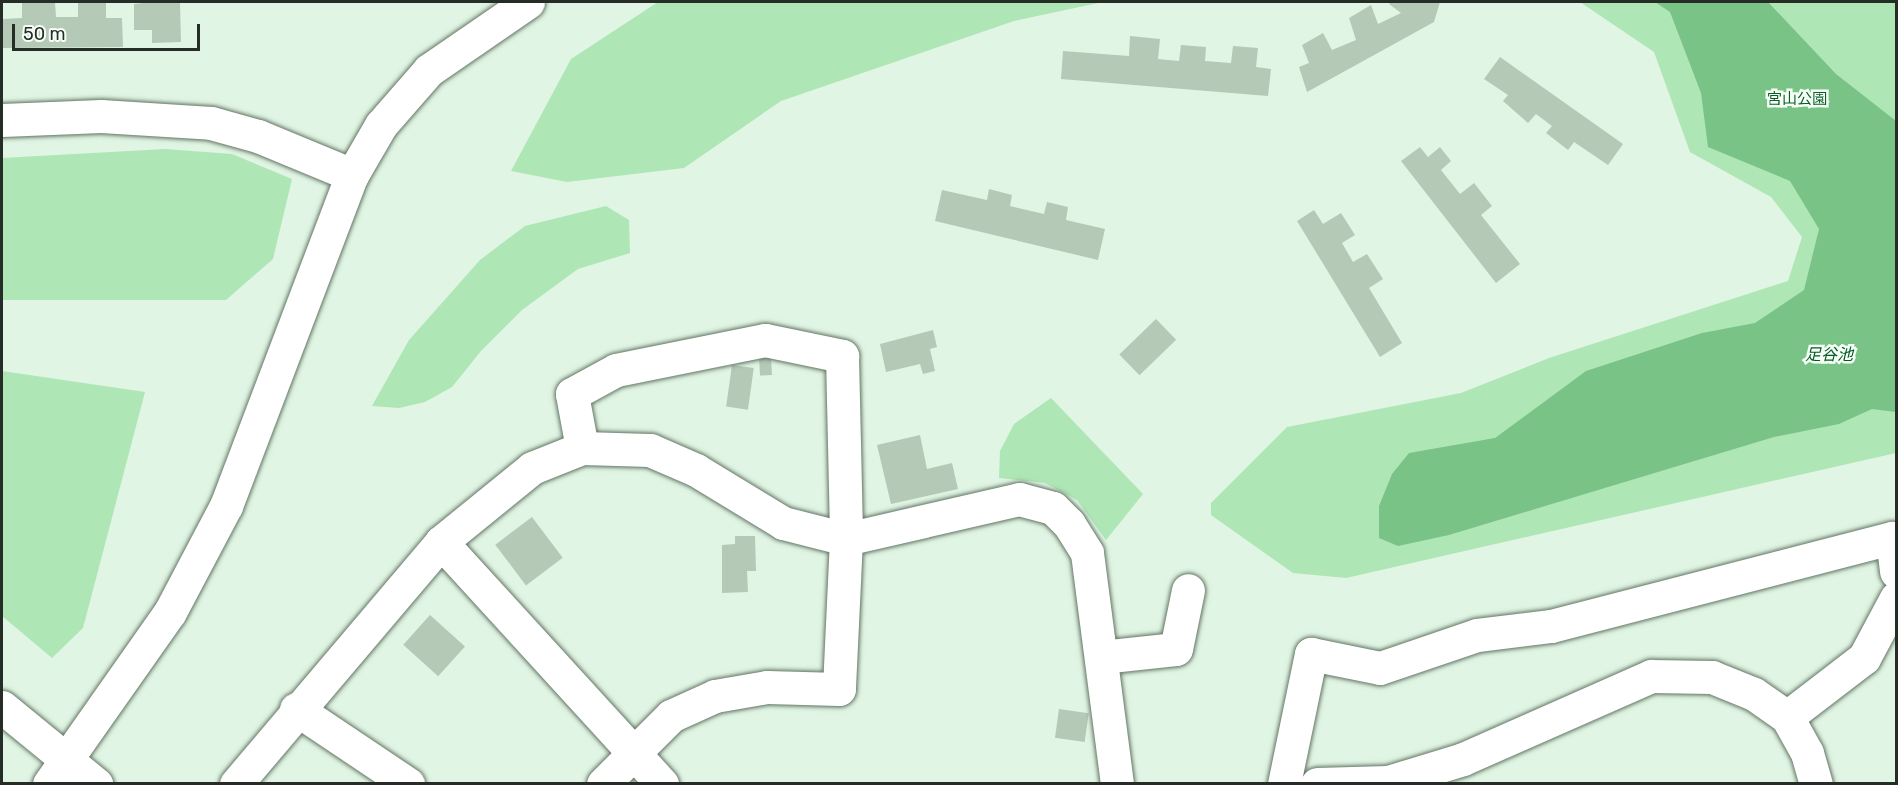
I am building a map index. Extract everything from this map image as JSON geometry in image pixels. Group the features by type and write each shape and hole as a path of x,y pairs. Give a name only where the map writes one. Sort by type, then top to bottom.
{"street":[{"path":"59,772 170,612 226,506 352,175 381,125 429,70 528,2"},
{"path":"2,120 101,116 212,123 258,136 352,175"},
{"path":"582,448 572,394 616,370 765,340 842,356 846,539 839,689 767,687 715,696 672,716 603,783"},
{"path":"236,783 296,709 441,542 532,468 582,448 650,450 696,470 783,523 846,539 1019,499 1053,508 1069,524 1087,553 1117,783"},
{"path":"1284,783 1311,654 1380,668 1477,635 1551,626 1892,538 1896,572"},
{"path":"441,542 662,783"},
{"path":"1101,657 1176,649 1188,590"},
{"path":"1787,717 1864,658 1896,598"},
{"path":"1317,783 1388,782 1463,759 1651,676 1712,677 1754,694 1787,717 1807,753 1816,783"},
{"path":"2,707 59,772 96,783"},
{"path":"296,709 408,783"}],"green space":[{"path":"658,2 1103,2 1014,21 781,101 684,168 567,182 511,171 571,59"},
{"name":"宮山公園","path":"1580,2 1896,2 1896,453 1346,578 1293,573 1211,515 1211,503 1287,427 1461,393 1549,358 1788,281 1802,237 1771,197 1690,152 1654,52"},
{"path":"165,149 232,154 292,179 273,259 226,300 2,300 2,158"},
{"path":"606,206 629,220 630,253 578,269 522,310 481,351 452,387 425,402 399,408 372,406 409,340 480,260 525,226"},
{"path":"2,371 145,392 83,628 52,658 2,616"},
{"path":"1051,398 1143,494 1106,540 1077,500 1045,483 999,478 1000,451 1014,424"}],"water":[{"name":"足谷池","path":"1655,2 1768,2 1836,74 1896,121 1896,412 1872,409 1839,424 1774,437 1449,535 1398,546 1379,538 1379,506 1392,474 1409,453 1495,438 1586,371 1702,333 1755,323 1804,290 1819,229 1790,181 1708,147 1701,93 1670,12"}],"building":[{"path":"22,2 55,2 56,17 78,17 78,2 106,2 106,18 122,18 123,47 2,48 2,19 22,18"},
{"path":"180,2 181,42 152,43 152,30 134,30 134,4"},
{"path":"1391,2 1440,2 1434,22 1307,92 1299,67 1309,63 1302,45 1323,33 1332,50 1356,40 1349,18 1371,5 1378,24 1401,13 1389,4"},
{"path":"1130,36 1160,39 1158,59 1179,61 1181,45 1206,47 1205,61 1231,63 1233,46 1258,48 1256,67 1271,69 1268,96 1061,79 1063,51 1129,56"},
{"path":"1500,57 1623,144 1608,165 1574,142 1568,150 1546,133 1552,126 1536,114 1528,123 1503,101 1508,95 1484,79"},
{"path":"1420,147 1428,157 1440,147 1451,161 1441,170 1460,194 1474,183 1492,206 1481,215 1520,264 1496,283 1401,161"},
{"path":"989,189 1012,195 1010,206 1044,214 1047,202 1068,207 1066,220 1105,229 1098,260 935,221 942,190 987,200"},
{"path":"1314,210 1323,224 1341,213 1355,235 1342,243 1353,262 1367,254 1383,279 1369,288 1402,343 1380,357 1297,221"},
{"path":"1156,319 1176,340 1139,375 1119,354"},
{"path":"933,330 937,347 930,349 935,371 923,374 920,364 886,372 880,344"},
{"path":"771,356 772,375 760,376 759,357"},
{"path":"732,365 754,368 748,410 726,407"},
{"path":"920,435 927,469 952,463 958,489 891,504 877,445"},
{"path":"532,517 563,558 526,585 495,545"},
{"path":"735,536 755,536 756,571 747,571 748,592 722,593 722,545 735,544"},
{"path":"430,615 465,646 438,676 403,645"},
{"path":"1059,709 1089,713 1085,742 1055,738"}]}
